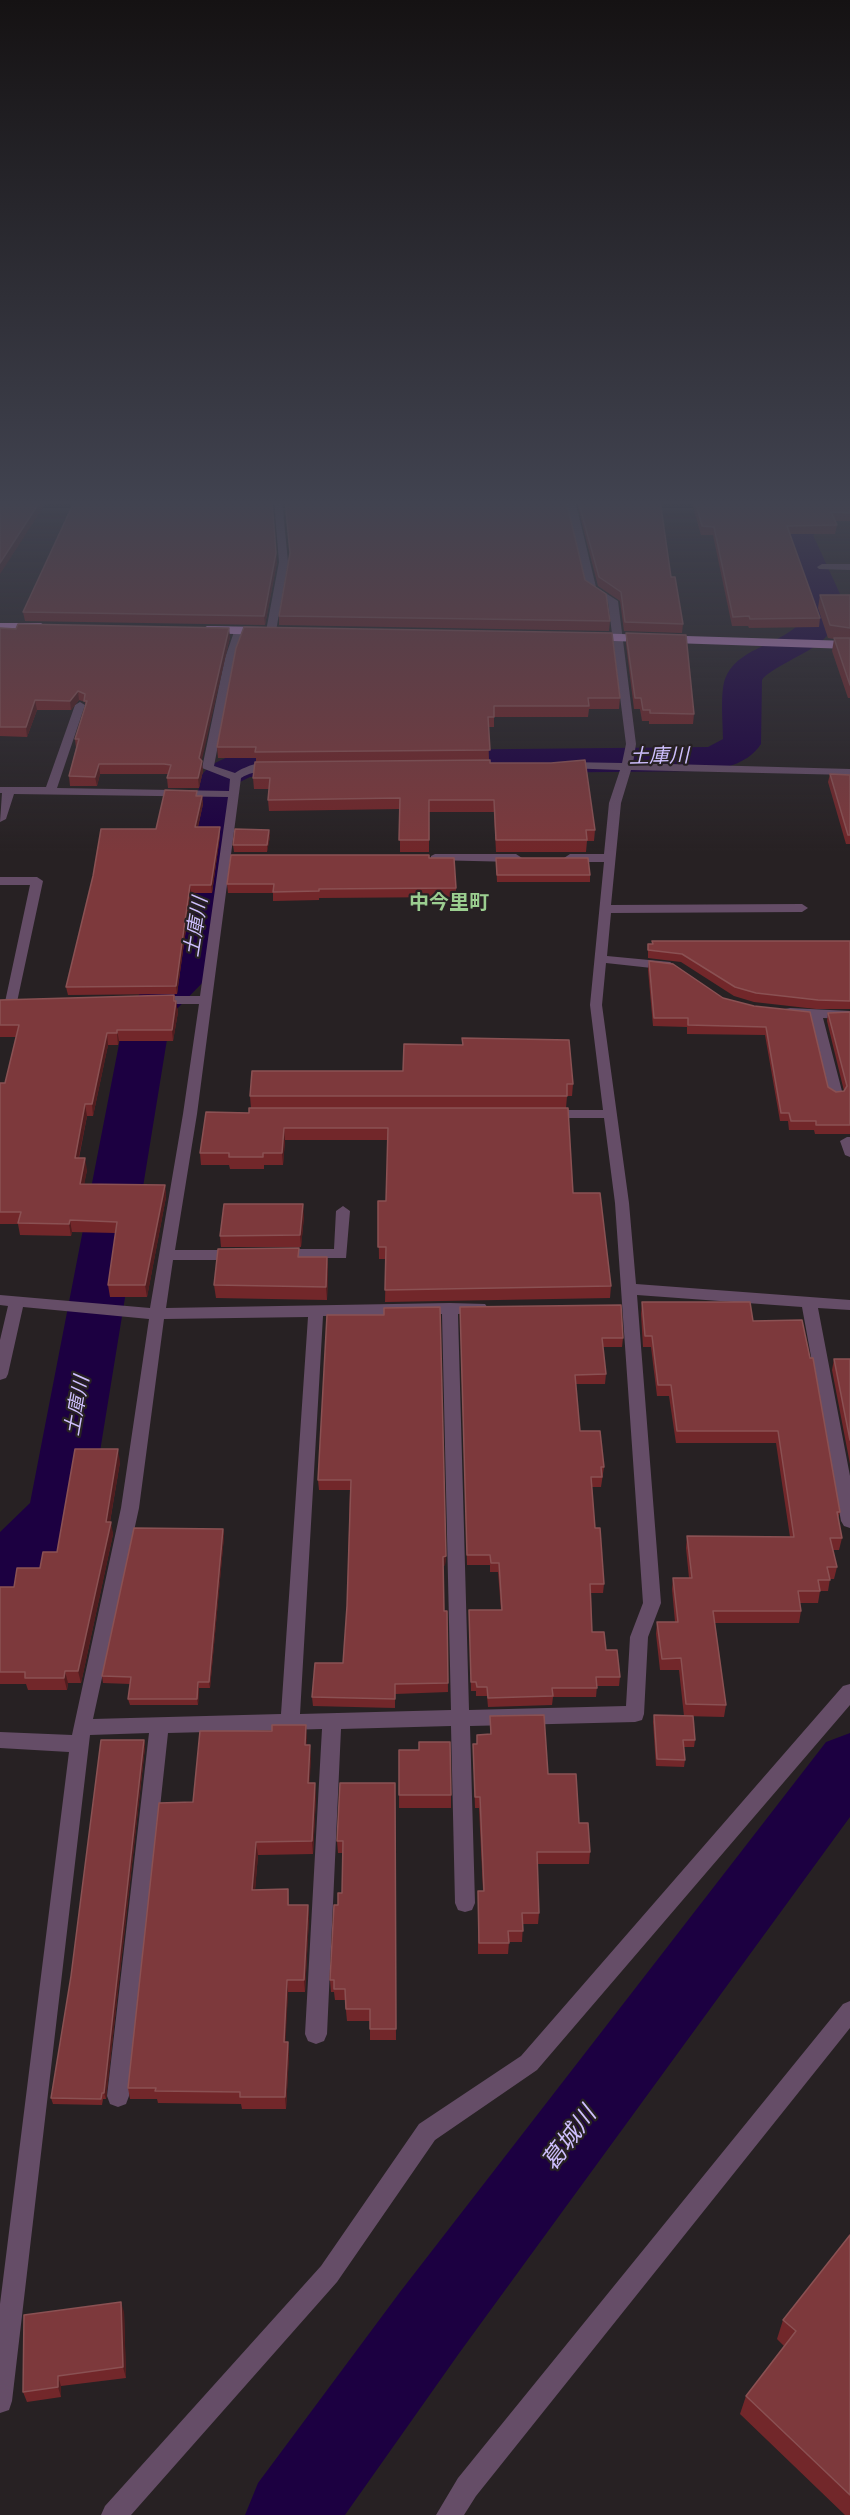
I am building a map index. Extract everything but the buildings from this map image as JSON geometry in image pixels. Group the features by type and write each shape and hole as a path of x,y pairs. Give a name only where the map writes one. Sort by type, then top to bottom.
{"highway":[{"path":"0,627 60,628"},
{"path":"191,630 277,631"},
{"path":"569,636 850,645"}],"street":[{"path":"277,631 278,617"},
{"path":"0,1740 81,1735 159,1725 461,1720 635,1714 639,1636 652,1602 625,1300 622,1203 596,1005 615,803 623,774 628,765 631,744 615,617"},
{"path":"238,631 230,658 208,768 228,775 250,768 293,767"},
{"path":"50,792 80,705"},
{"path":"557,765 850,772"},
{"path":"0,2401 81,1735 130,1508 157,1314 196,1114 206,1000 230,858 233,794 228,775"},
{"path":"0,817 5,790 233,794"},
{"path":"424,858 529,858"},
{"path":"553,858 611,858"},
{"path":"0,881 37,881 11,1002"},
{"path":"606,909 802,908"},
{"path":"601,959 676,967 684,972"},
{"path":"151,1000 206,1000"},
{"path":"774,1011 850,1015"},
{"path":"816,1015 836,1095"},
{"path":"540,1114 610,1114"},
{"path":"271,1254 341,1254 343,1211"},
{"path":"167,1255 248,1255"},
{"path":"0,1300 157,1314 498,1308"},
{"path":"625,1300 850,1305"},
{"path":"0,1374 17,1301"},
{"path":"809,1303 850,1521"},
{"path":"450,1308 465,1903"},
{"path":"290,1722 316,1311"},
{"path":"114,2515 329,2274 427,2132 529,2063 850,1692"},
{"path":"316,2034 332,1722"},
{"path":"117,2096 159,1725"},
{"path":"449,2515 467,2487 850,2011"}],"waterway":[{"name":"土庫川","path":"416,762 708,759 724,756 742,744 743,680 751,667 781,653 810,633 821,617"},
{"name":"土庫川","path":"0,1572 59,1513 148,1013 165,992 189,973 221,776 242,765 327,763"},
{"name":"葛城川","path":"290,2515 430,2322 850,1763"}],"district":[{"name":"中今里町","path":"449,904"}]}
